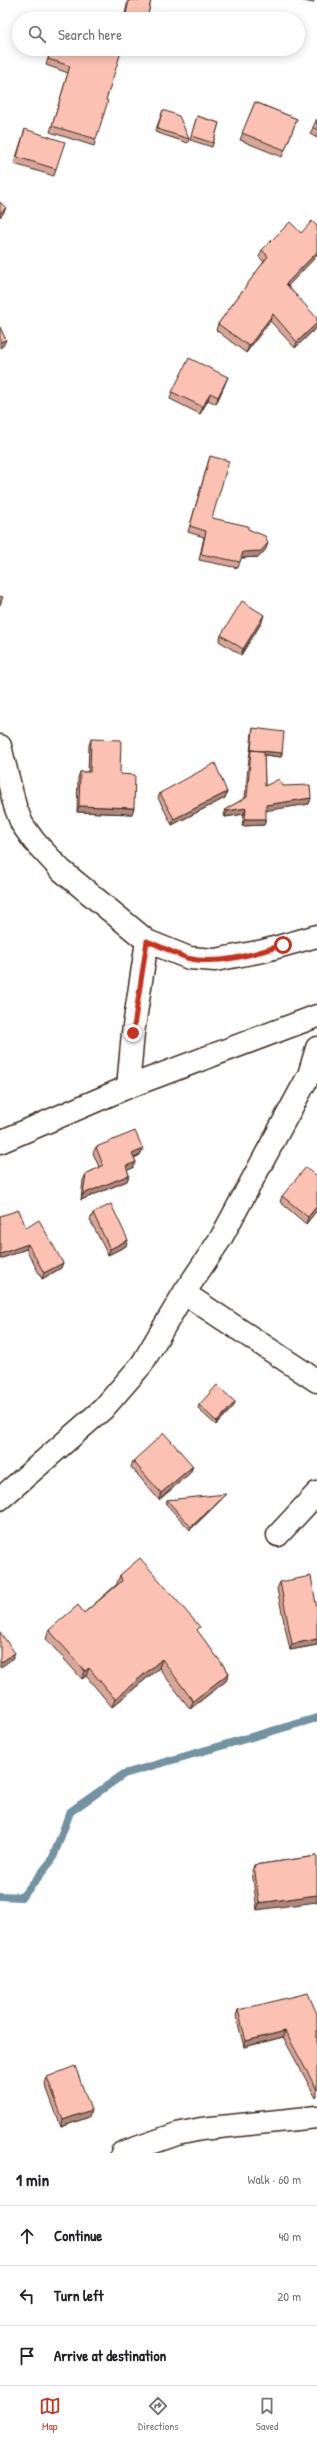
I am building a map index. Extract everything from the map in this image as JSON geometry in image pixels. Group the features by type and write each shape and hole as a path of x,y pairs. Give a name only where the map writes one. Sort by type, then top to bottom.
{"street":[{"path":"0,746 15,806 22,824 34,841 61,870 147,941 189,958 215,960 256,953 317,936"},
{"path":"128,1087 133,1033 147,941"},
{"path":"0,1142 128,1087 317,1016"},
{"path":"0,1499 102,1409 142,1364 184,1293 221,1238 309,1076 317,1048"},
{"path":"184,1293 317,1381"},
{"path":"278,1535 317,1493"},
{"path":"122,2153 177,2134 201,2129 317,2117"}],"building":[{"path":"129,0 151,0 148,12 126,12"},
{"path":"49,56 120,56 96,139 52,126 70,66 48,59"},
{"path":"255,102 297,119 285,150 242,133"},
{"path":"163,110 179,116 189,139 157,129"},
{"path":"197,116 219,123 213,143 191,136"},
{"path":"317,119 317,130 313,127"},
{"path":"25,129 65,142 56,169 17,157"},
{"path":"0,202 6,208 0,213"},
{"path":"312,221 317,226 317,252 286,284 317,318 317,323 297,342 273,314 249,346 218,324 268,256 262,250 290,222 301,233"},
{"path":"0,327 6,340 0,342"},
{"path":"189,358 228,377 218,397 210,393 203,407 172,392"},
{"path":"210,456 229,461 212,518 248,526 248,529 265,536 268,543 261,551 243,552 240,562 201,554 206,531 190,526"},
{"path":"0,596 3,597 0,605"},
{"path":"242,601 264,615 243,649 221,635"},
{"path":"253,728 284,732 282,753 251,750"},
{"path":"91,739 121,740 120,774 135,775 134,808 79,806 80,772 90,772"},
{"path":"251,750 264,751 265,786 279,779 283,786 310,785 311,798 266,805 266,819 245,819 246,808 227,811 226,809 247,797"},
{"path":"215,763 227,792 174,819 160,793"},
{"path":"135,1131 143,1149 132,1154 136,1162 126,1166 129,1175 83,1194 86,1174 103,1165 96,1147"},
{"path":"306,1167 317,1176 317,1206 308,1217 282,1196"},
{"path":"111,1204 128,1240 110,1249 93,1213"},
{"path":"19,1210 26,1228 39,1220 63,1263 44,1273 28,1244 0,1254 0,1216"},
{"path":"217,1385 235,1402 217,1422 199,1405"},
{"path":"164,1433 193,1466 161,1493 133,1461"},
{"path":"226,1494 191,1527 167,1500"},
{"path":"140,1558 200,1627 197,1630 229,1673 193,1701 162,1659 115,1699 89,1668 85,1671 49,1630 78,1605 84,1613 122,1581 120,1575"},
{"path":"311,1576 317,1609 317,1639 292,1644 280,1582"},
{"path":"0,1632 15,1653 0,1663"},
{"path":"317,1856 317,1895 259,1903 254,1865"},
{"path":"308,1993 317,2014 317,2090 285,2031 246,2041 238,2010"},
{"path":"75,2066 91,2110 63,2120 47,2077"}],"waterway":[{"path":"0,1896 22,1897 52,1860 70,1812 124,1774 317,1718"}],"route":[{"path":"133,1033 147,941 189,958 215,960 241,956 283,945"}]}
